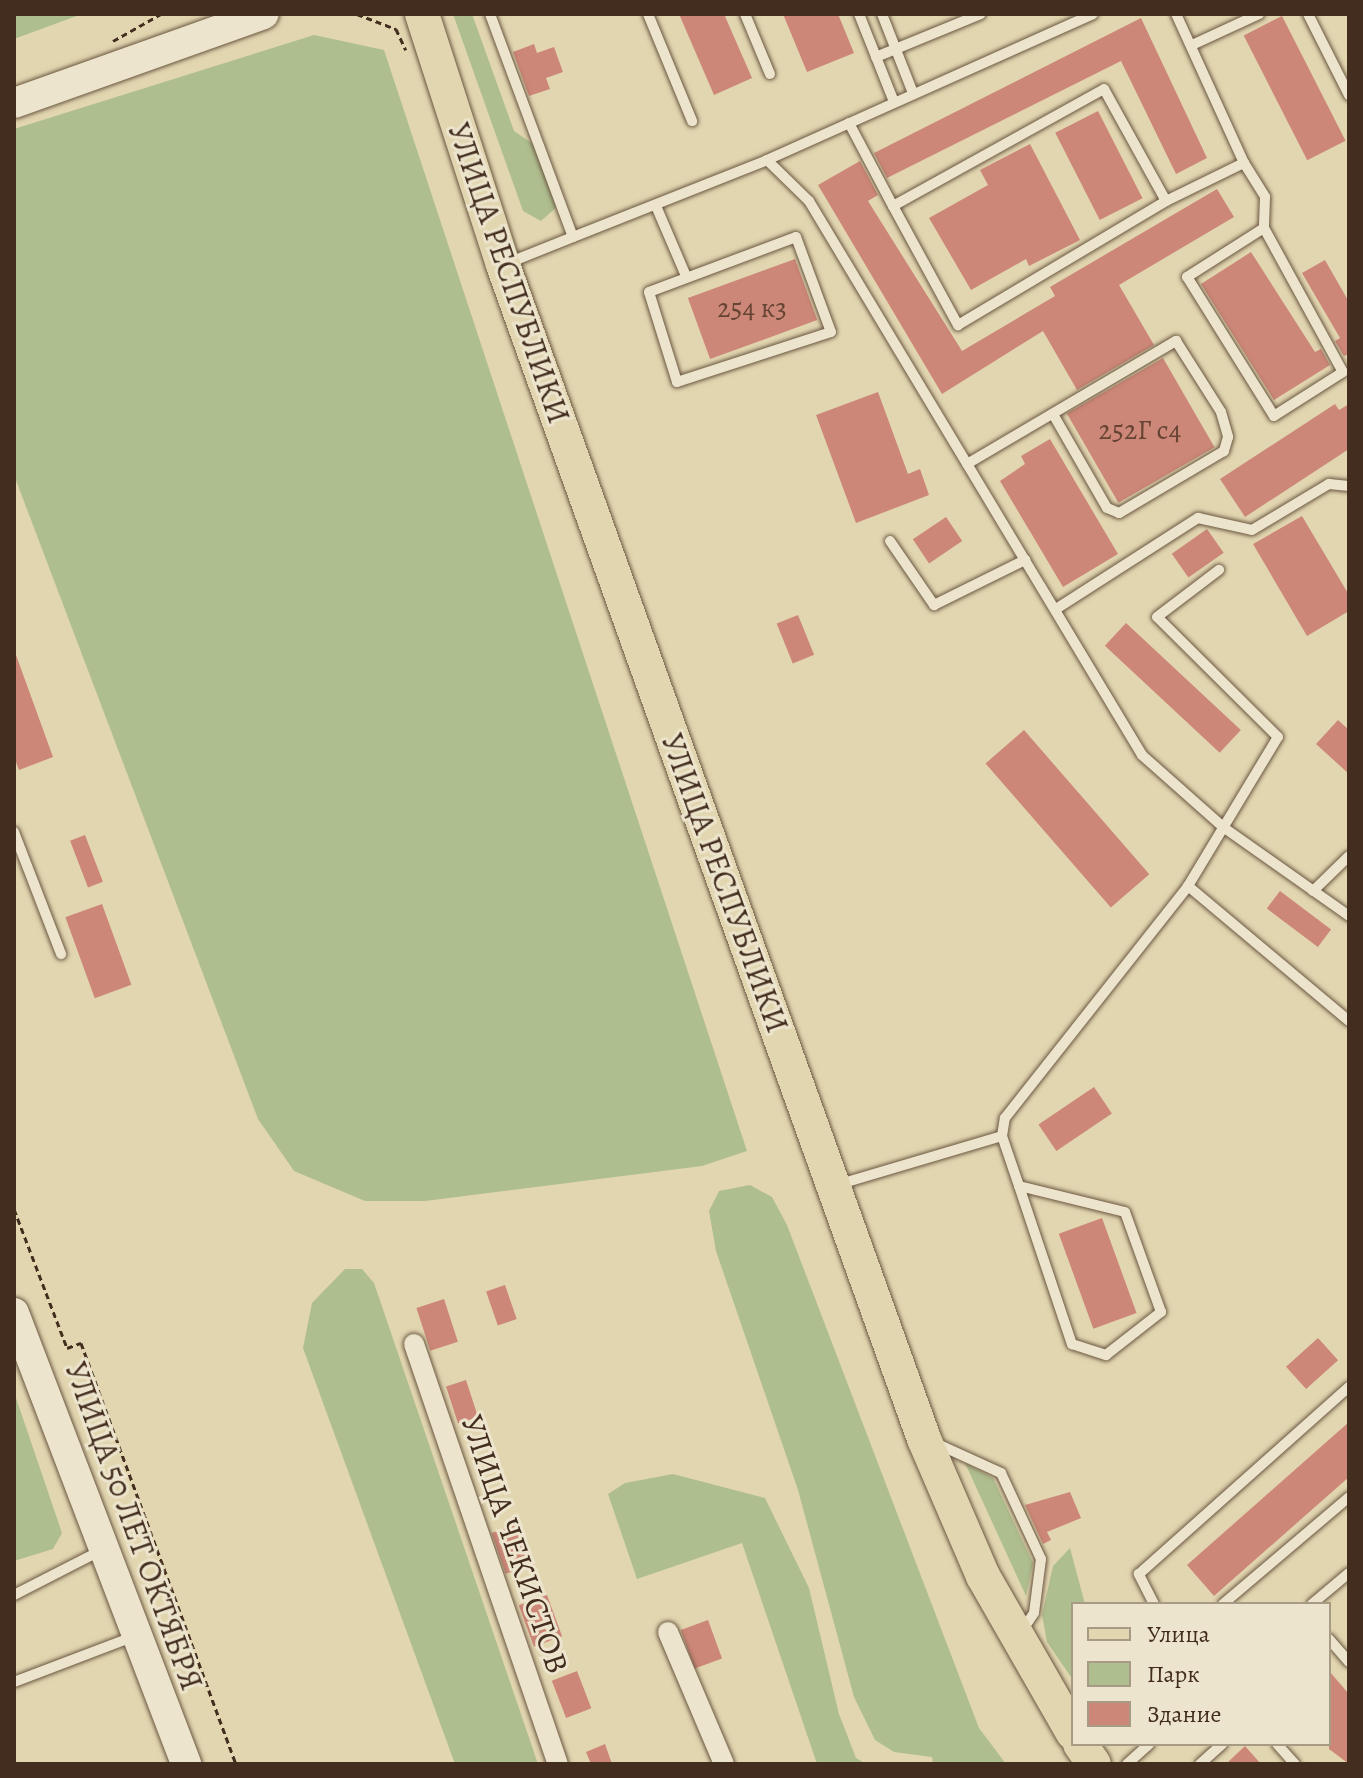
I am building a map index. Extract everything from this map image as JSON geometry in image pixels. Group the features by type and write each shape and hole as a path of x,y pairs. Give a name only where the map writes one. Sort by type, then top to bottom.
{"main road":[{"path":"14,103 264,14"},
{"name":"УЛИЦА РЕСПУБЛИКИ","path":"422,14 503,265 924,1439 1015,1641 1071,1730"},
{"name":"УЛИЦА 50 ЛЕТ ОКТЯБРЯ","path":"14,1313 186,1764"},
{"path":"1081,1746 1094,1764"}],"street":[{"name":"УЛИЦА ЧЕКИСТОВ","path":"414,1344 558,1764"},
{"path":"668,1632 724,1764"}],"lane":[{"path":"490,14 573,237"},
{"path":"648,14 692,121"},
{"path":"745,14 770,74"},
{"path":"859,14 894,102"},
{"path":"882,14 913,93"},
{"path":"876,57 981,14"},
{"path":"503,265 767,160 1093,14"},
{"path":"1176,14 1244,163 1265,197 1264,228 1343,372 1274,416 1187,277 1264,228"},
{"path":"1192,45 1259,14"},
{"path":"1308,14 1349,95"},
{"path":"893,206 1104,89 1166,201"},
{"path":"849,123 958,325 1166,201 1244,163"},
{"path":"767,160 809,201 1142,755 1223,827 1349,916"},
{"path":"656,206 686,276"},
{"path":"796,237 831,332 677,382 649,292 686,276 796,237"},
{"path":"967,464 1176,341 1221,412 1228,437 1224,451 1119,513 1107,508 1053,414"},
{"path":"1056,609 1198,518 1252,530 1329,484 1349,486"},
{"path":"890,541 934,605 1025,560"},
{"path":"1019,1186 1125,1212 1161,1312 1106,1355 1072,1344 1002,1136 1005,1118 1188,886 1278,737 1157,617 1219,570"},
{"path":"14,832 61,954"},
{"path":"1313,891 1349,856"},
{"path":"1188,886 1349,1021"},
{"path":"834,1186 1002,1136"},
{"path":"1153,1602 1139,1574 1349,1387"},
{"path":"924,1439 1001,1473 1041,1559 1034,1613 1015,1641"},
{"path":"1225,1602 1349,1497"},
{"path":"14,1595 104,1549"},
{"path":"1314,1602 1349,1573"},
{"path":"14,1682 137,1635"},
{"path":"1331,1641 1349,1662"},
{"path":"1127,1764 1147,1746"},
{"path":"1200,1764 1220,1746"},
{"path":"1279,1746 1295,1764"}],"path":[{"path":"14,1209 67,1348 81,1343 236,1764"}],"green space":[{"path":"14,14 82,14 14,39"},
{"path":"453,14 472,14 514,131 539,148 559,205 541,221 523,211"},
{"path":"314,35 384,50 747,1151 702,1166 425,1201 365,1201 294,1171 258,1119 14,475 14,129"},
{"path":"750,1185 772,1197 787,1225 979,1728 1006,1764 933,1764 932,1757 894,1752 875,1740 854,1697 798,1490 716,1251 709,1211 719,1191"},
{"path":"345,1269 362,1269 374,1283 538,1764 455,1764 303,1348 312,1303"},
{"path":"14,1392 62,1533 53,1549 14,1561"},
{"path":"965,1463 993,1478 1033,1563 1026,1596"},
{"path":"673,1474 765,1498 809,1588 839,1714 856,1758 866,1764 817,1764 742,1543 637,1579 608,1494 625,1483"},
{"path":"1070,1548 1084,1602 1071,1602 1071,1677 1047,1642 1042,1615 1053,1566"}],"building":[{"path":"679,14 724,14 752,78 714,95"},
{"path":"783,14 838,14 854,53 807,72"},
{"path":"1282,16 1346,141 1307,160 1244,36"},
{"path":"1141,18 1207,158 1176,174 1121,61 887,178 874,153"},
{"path":"534,44 537,53 554,47 563,72 546,78 550,89 529,96 513,52"},
{"path":"1098,111 1142,198 1100,220 1055,133"},
{"path":"1030,144 1080,240 1029,266 1026,259 971,290 929,218 988,185 980,170"},
{"path":"860,161 878,195 868,201 962,351 1055,296 1050,287 1217,189 1234,217 1119,285 1154,345 1077,390 1043,331 942,394 818,185"},
{"path":"1251,252 1315,352 1321,349 1330,365 1274,400 1201,284"},
{"path":"795,259 817,320 710,359 688,298"},
{"path":"1325,260 1349,302 1349,354 1344,356 1335,341 1340,338 1302,273"},
{"path":"1163,358 1214,447 1118,503 1067,414"},
{"path":"878,392 908,474 920,469 929,495 856,523 816,415"},
{"path":"1335,404 1339,410 1349,404 1349,449 1245,517 1220,479"},
{"path":"1050,439 1118,554 1063,587 1000,481 1025,464 1021,456"},
{"path":"1302,516 1349,595 1349,611 1307,636 1253,544"},
{"path":"946,517 962,541 929,563 913,539"},
{"path":"1207,529 1224,553 1188,577 1172,554"},
{"path":"798,615 814,655 793,663 777,624"},
{"path":"1126,623 1241,730 1220,753 1105,646"},
{"path":"16,655 53,757 19,770 14,757"},
{"path":"1338,720 1349,730 1349,774 1316,744"},
{"path":"1024,730 1149,874 1111,908 986,763"},
{"path":"85,835 103,882 88,887 70,841"},
{"path":"1280,891 1331,930 1318,947 1267,909"},
{"path":"102,904 131,985 95,998 65,917"},
{"path":"1094,1087 1112,1114 1056,1151 1038,1124"},
{"path":"1102,1218 1137,1313 1093,1329 1059,1234"},
{"path":"505,1285 517,1319 498,1326 486,1292"},
{"path":"444,1299 458,1342 430,1351 416,1308"},
{"path":"1318,1338 1338,1360 1306,1389 1286,1367"},
{"path":"466,1380 478,1417 458,1424 446,1386"},
{"path":"1349,1422 1349,1477 1214,1596 1187,1565"},
{"path":"1070,1492 1081,1518 1047,1532 1051,1540 1043,1544 1025,1505"},
{"path":"521,1523 535,1564 506,1574 492,1533"},
{"path":"547,1595 562,1636 534,1647 519,1605"},
{"path":"708,1620 722,1659 695,1668 681,1630"},
{"path":"577,1671 591,1708 566,1718 552,1681"},
{"path":"1331,1673 1349,1694 1349,1764 1329,1749"},
{"path":"605,1744 612,1764 591,1764 586,1752"},
{"path":"1245,1746 1261,1764 1226,1764"}]}
